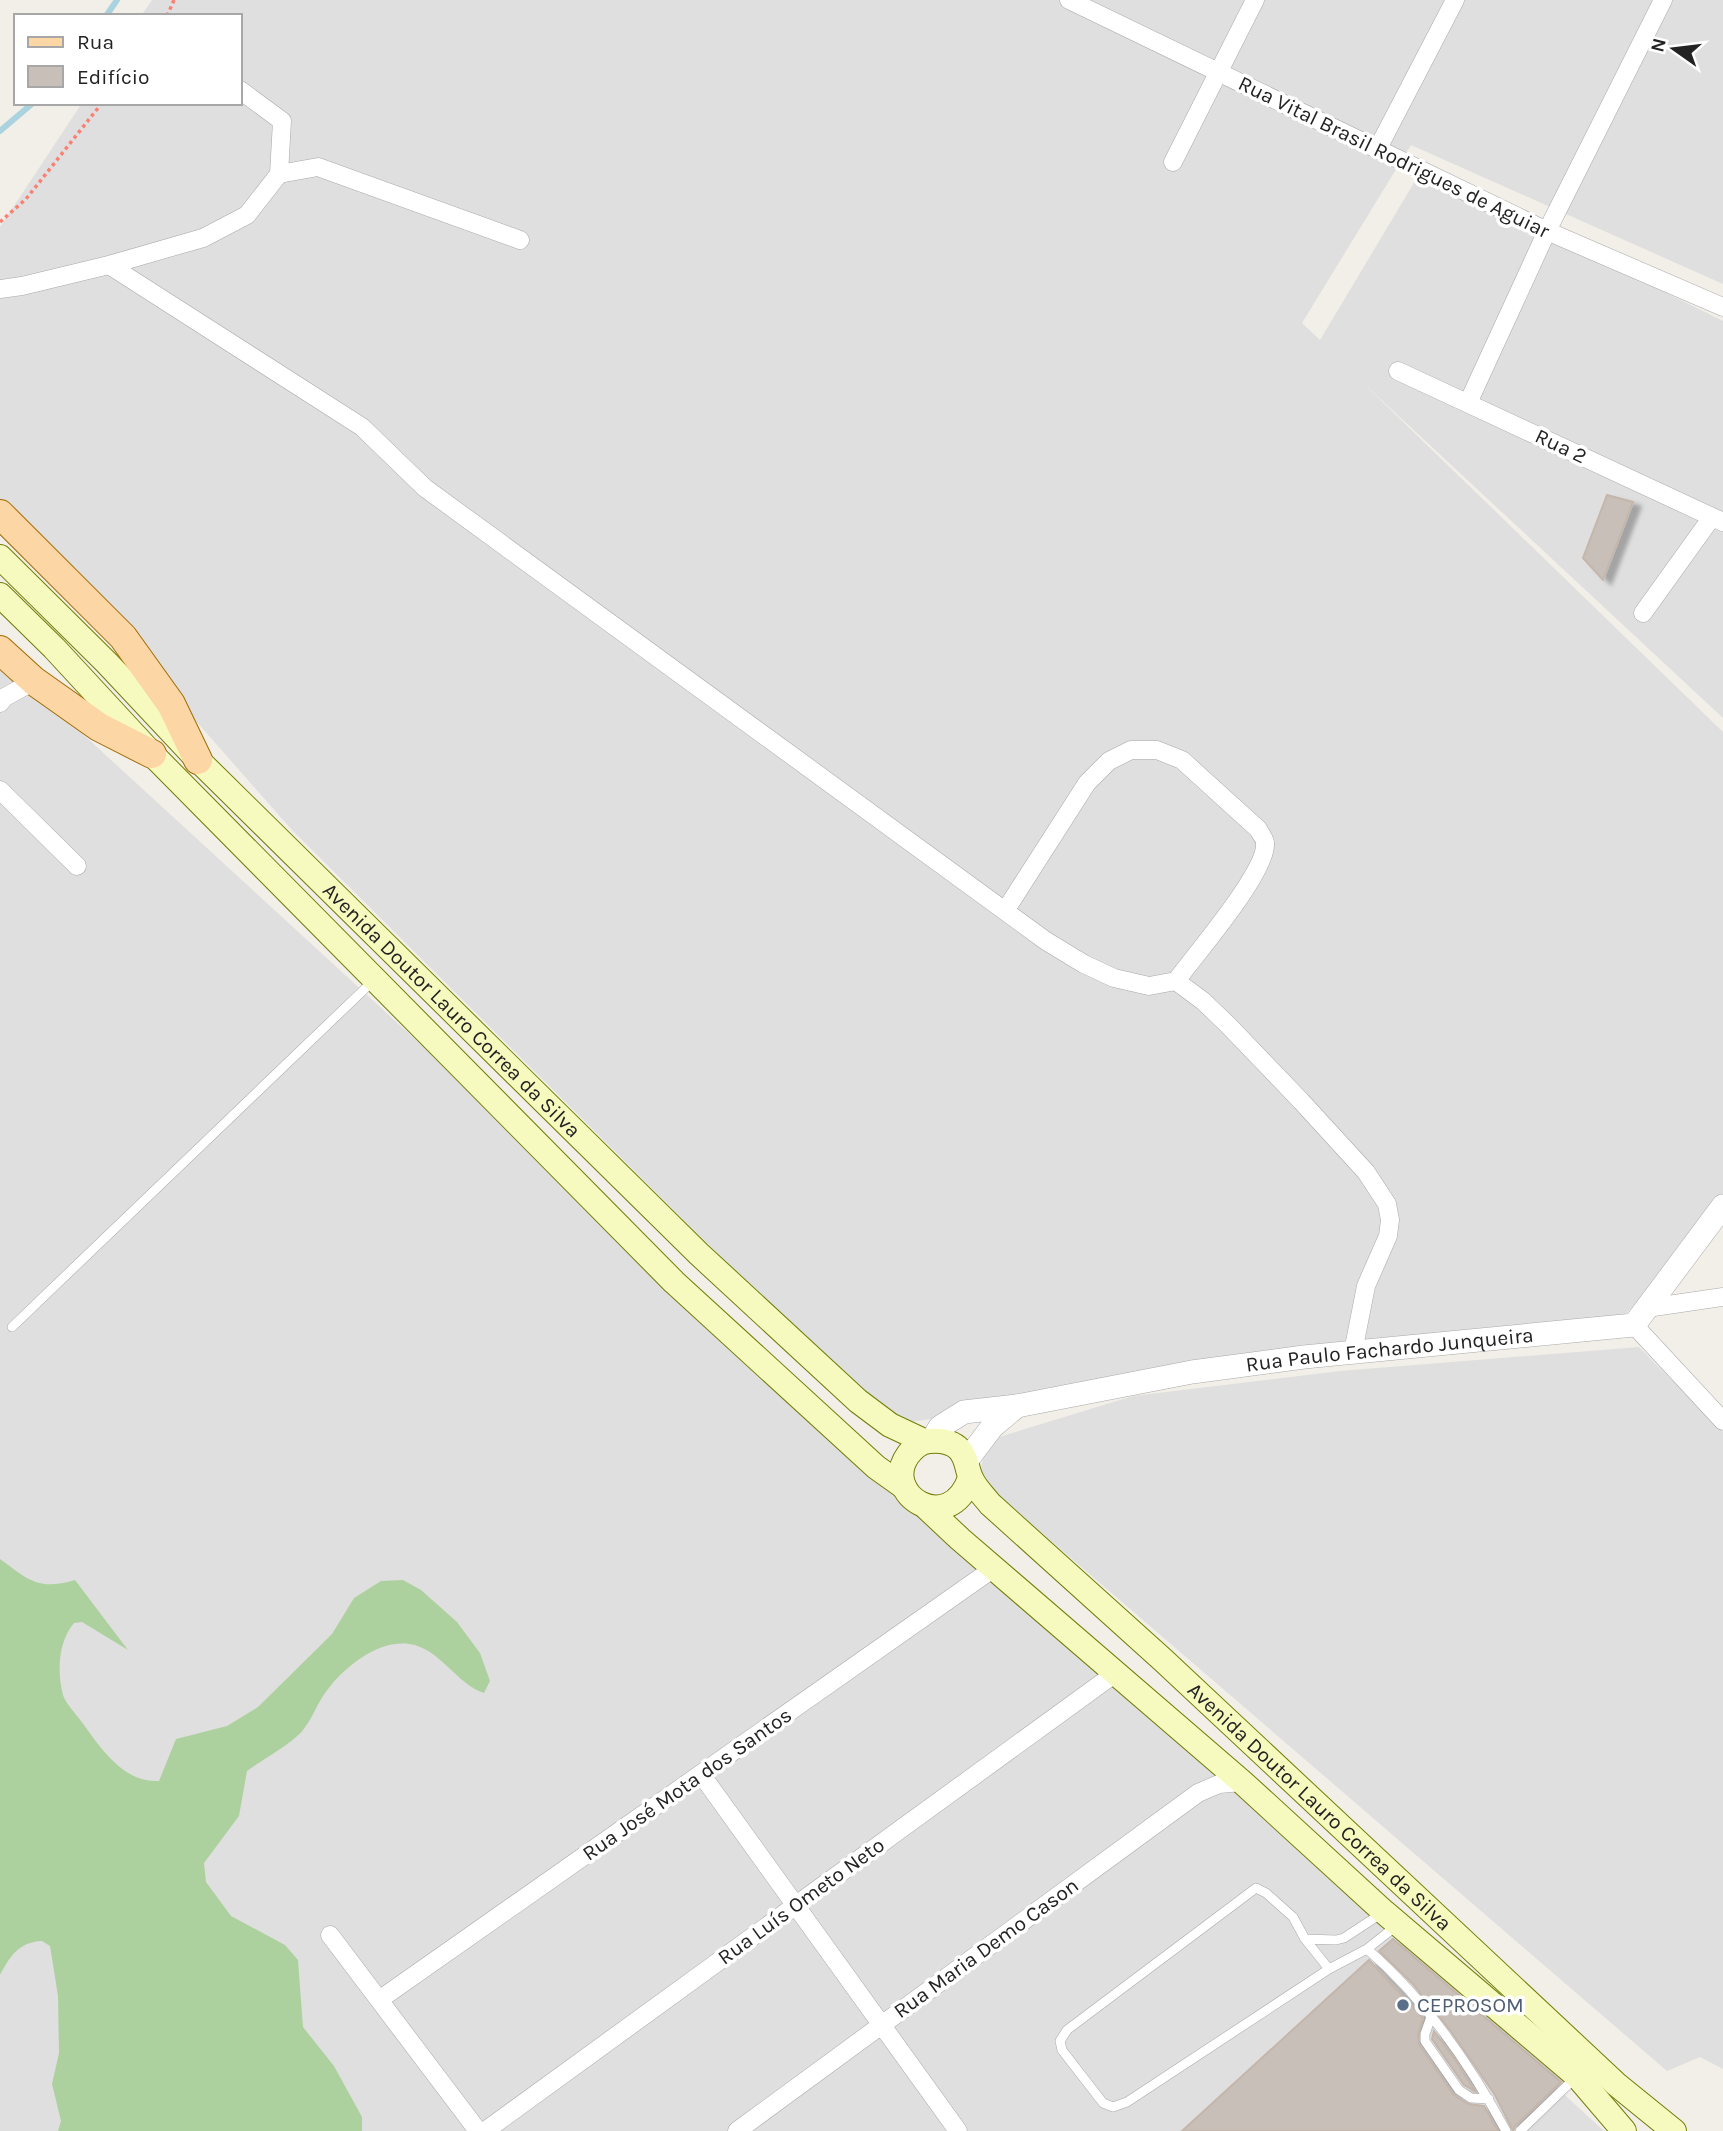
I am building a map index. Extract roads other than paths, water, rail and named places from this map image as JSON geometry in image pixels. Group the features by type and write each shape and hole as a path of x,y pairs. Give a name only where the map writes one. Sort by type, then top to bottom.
{"main road":[{"path":"0,514 123,636 171,704 198,760"},
{"name":"Avenida Doutor Lauro Correa da Silva","path":"0,557 107,663 198,760 699,1254 858,1401 890,1425 928,1441"},
{"name":"Avenida Doutor Lauro Correa da Silva","path":"0,595 54,648 152,754 674,1282 876,1467 904,1487"},
{"path":"0,649 34,681 99,727 152,754"},
{"path":"941,1440 957,1447 969,1469 965,1492 955,1502 942,1508 927,1508 913,1500 904,1487 901,1474 904,1460 912,1448 928,1441 941,1440"},
{"name":"Avenida Doutor Lauro Correa da Silva","path":"969,1469 990,1504 1163,1660 1606,2074 1674,2131"},
{"name":"Avenida Doutor Lauro Correa da Silva","path":"927,1508 1242,1782 1391,1918 1577,2076 1624,2131"}],"street":[{"name":"Rua Vital Brasil Rodrigues de Aguiar","path":"1069,0 1546,231 1721,301"},
{"path":"1172,162 1255,0"},
{"path":"1377,150 1455,0"},
{"path":"1468,402 1546,231 1663,0"},
{"path":"0,289 109,265 203,238 247,215 279,174 282,121 242,91"},
{"path":"279,174 318,166 520,240"},
{"path":"109,265 362,428 425,488 1005,911 1065,953 1114,978 1149,986 1176,981 1247,886 1263,857 1265,842 1258,829 1182,760 1157,750 1132,751 1109,761 1087,783 1005,911"},
{"name":"Rua 2","path":"1398,371 1718,519"},
{"path":"1643,613 1718,519"},
{"path":"0,703 5,696 34,681"},
{"path":"0,790 77,866"},
{"path":"1176,981 1220,1017 1301,1101 1366,1172 1387,1204 1390,1220 1388,1236 1370,1273 1358,1318 1353,1352"},
{"path":"1640,1316 1723,1206"},
{"path":"1640,1316 1723,1297"},
{"path":"1640,1316 1723,1421"},
{"name":"Rua Paulo Fachardo Junqueira","path":"928,1441 940,1427 964,1412 1017,1406 1192,1372 1640,1316"},
{"name":"Rua Paulo Fachardo Junqueira","path":"969,1469 992,1427 1017,1406"},
{"name":"Rua José Mota dos Santos","path":"379,2000 994,1568"},
{"name":"Rua Luís Ometo Neto","path":"485,2131 1117,1672"},
{"path":"701,1774 958,2131"},
{"name":"Rua Maria Demo Cason","path":"737,2131 1198,1793 1219,1784 1242,1782"},
{"path":"330,1936 478,2131"}],"lane":[{"path":"12,1327 375,978"},
{"path":"1329,1969 1305,1939 1293,1917 1266,1893 1256,1888 1067,2030 1060,2041 1062,2050 1102,2103 1113,2107 1127,2102 1329,1969 1367,1949 1391,1918"},
{"path":"1305,1939 1336,1940 1391,1918"},
{"path":"1367,1949 1402,1980 1431,2017 1489,2099 1506,2131"},
{"path":"1431,2017 1425,2041 1459,2090 1471,2098 1489,2099"},
{"path":"1520,2131 1577,2076"}],"waterway":[{"path":"107,14 117,0"},
{"path":"0,131 31,105"}],"place":[{"name":"CEPROSOM","path":"1403,2005"}]}
